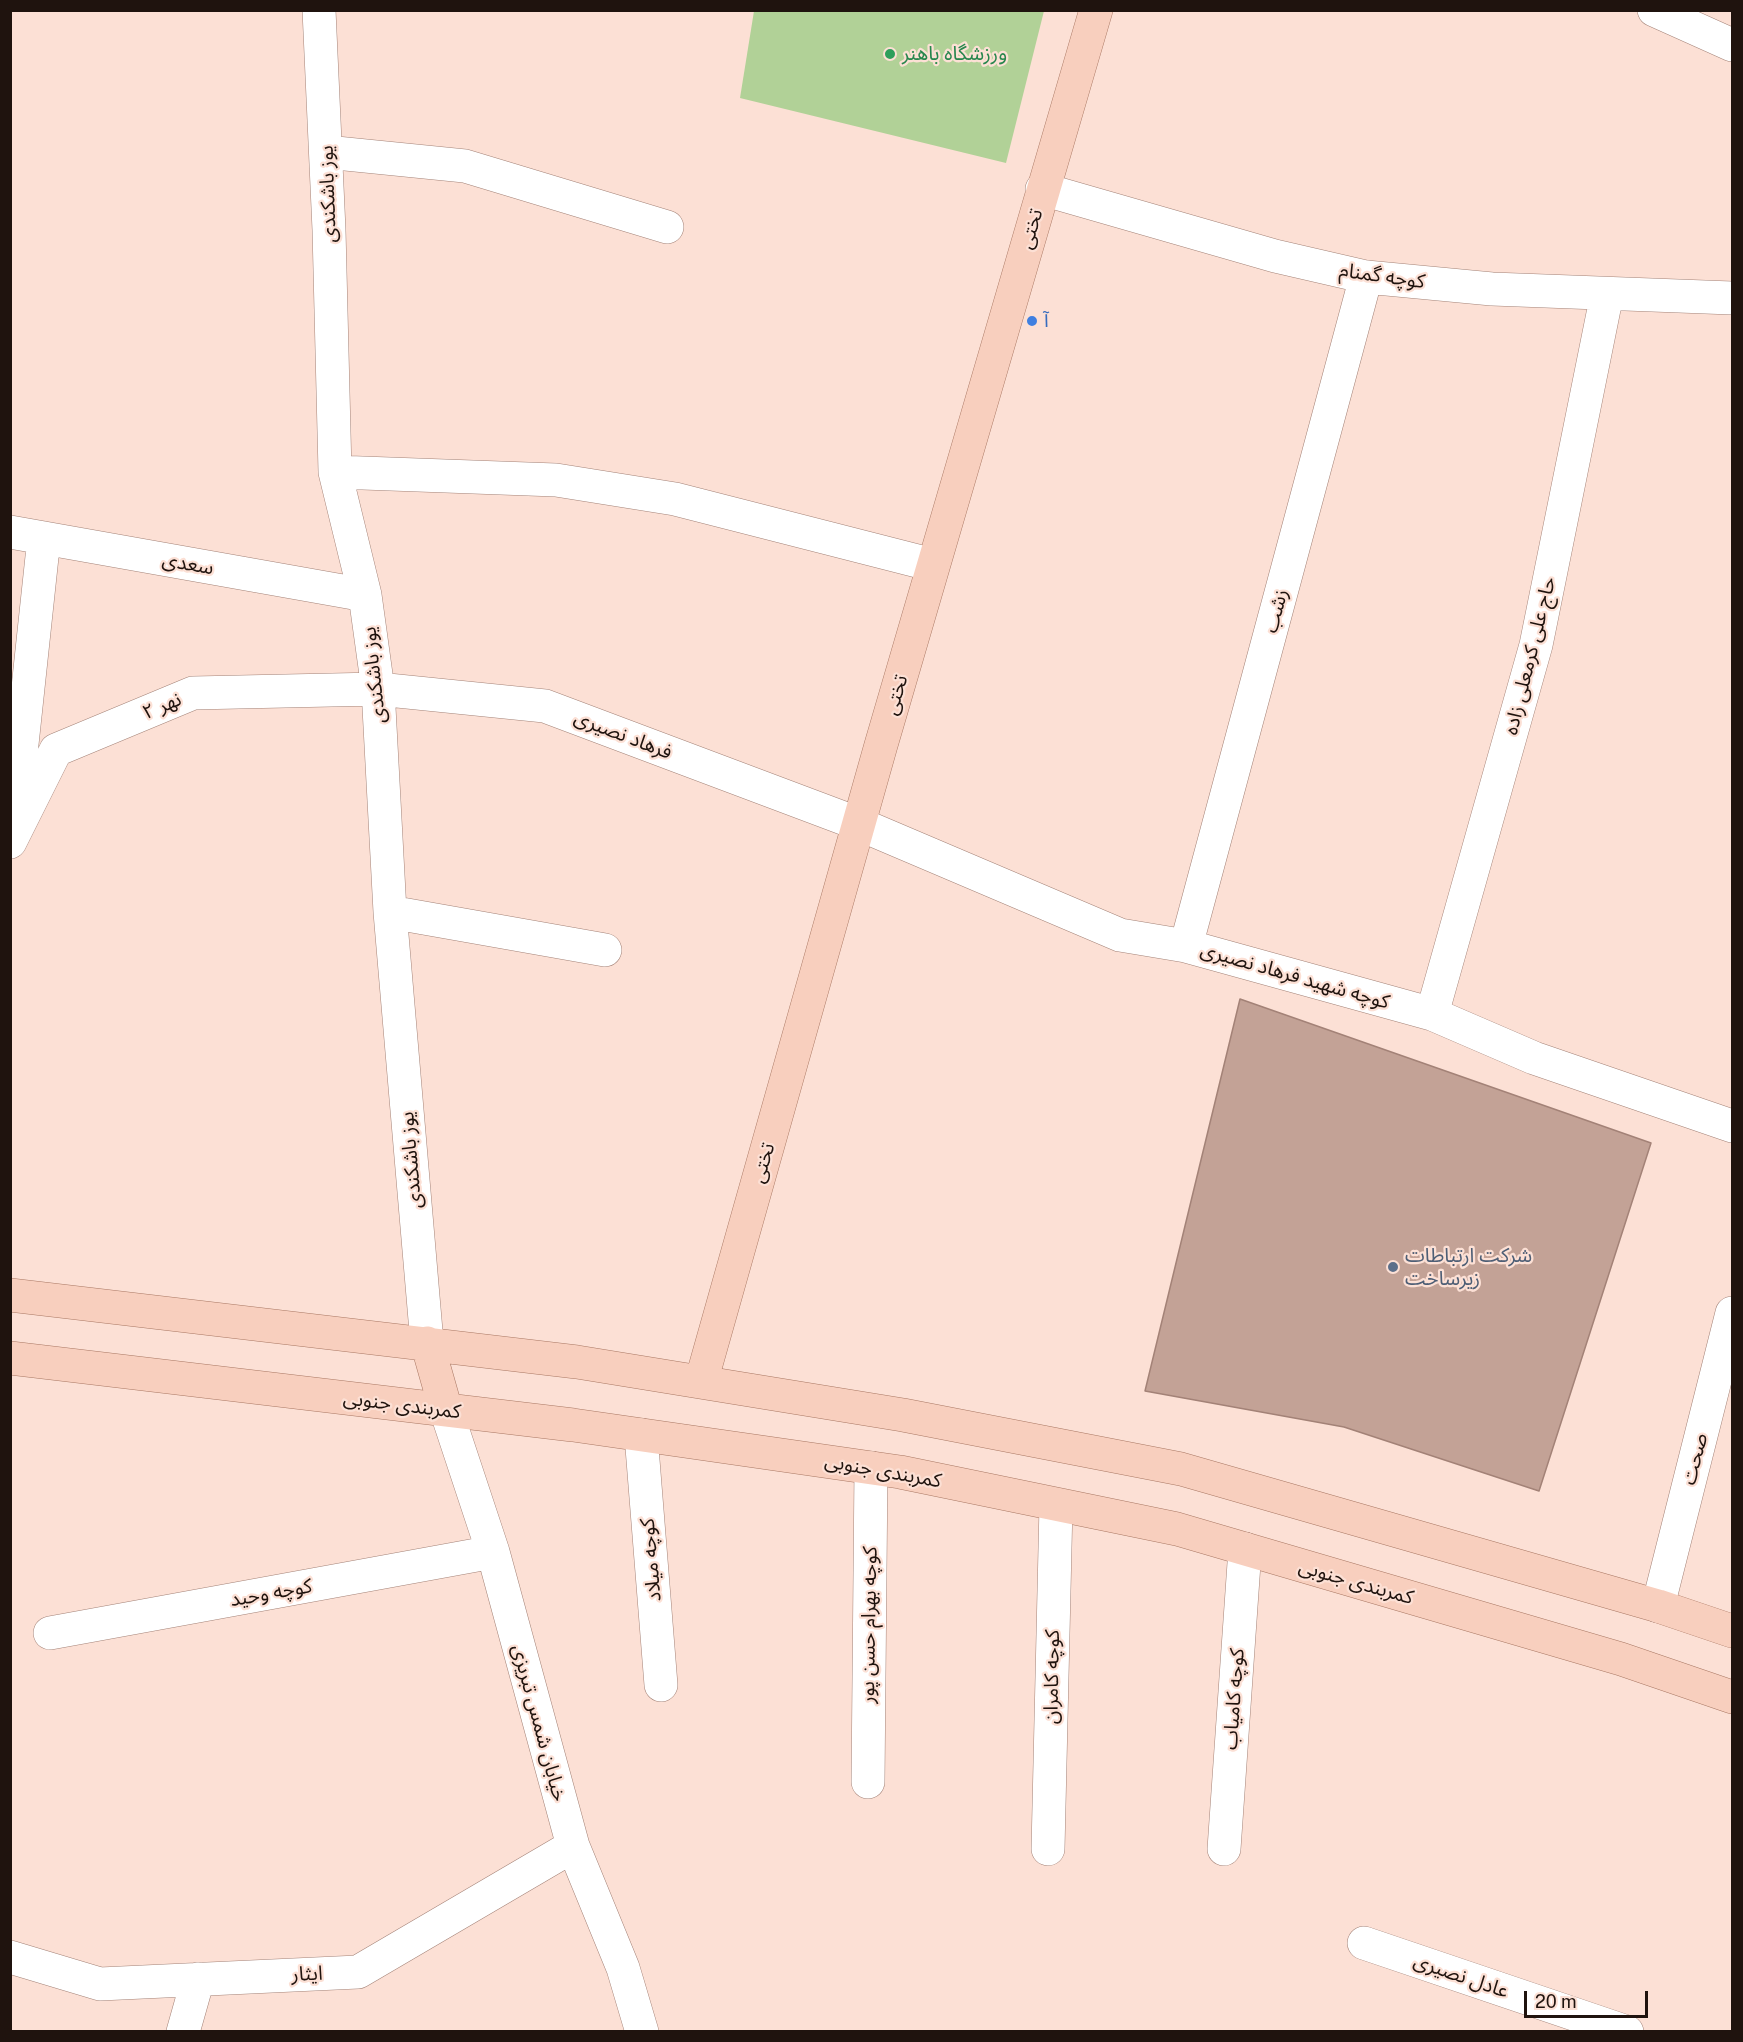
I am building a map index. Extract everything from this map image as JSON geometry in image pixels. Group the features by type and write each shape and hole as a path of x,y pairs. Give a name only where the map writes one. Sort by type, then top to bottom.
{"main road":[{"name":"تختی","path":"701,1382 933,565 1096,10"},
{"path":"10,1295 577,1362 903,1415 1180,1469 1658,1606 1732,1631"},
{"path":"427,1343 446,1410"},
{"name":"کمربندی جنوبی","path":"10,1358 641,1435 871,1468 1056,1504 1177,1529 1621,1659 1732,1697"}],"street":[{"name":"یوز باشکندی","path":"320,10 335,472 365,595 378,689 390,912 427,1343"},
{"path":"1654,10 1732,45"},
{"path":"326,152 465,166 667,227"},
{"name":"کوچه گمنام","path":"1042,189 1275,256 1366,277 1492,289 1732,298"},
{"name":"زشب","path":"1186,946 1366,277"},
{"name":"حاج علی کرمعلی زاده","path":"1432,1014 1536,645 1607,294"},
{"path":"335,472 556,480 675,499 933,565"},
{"name":"سعدی","path":"10,532 365,595"},
{"path":"11,841 44,538"},
{"name":"نهر ۲","path":"11,841 56,750 194,693 378,689"},
{"name":"فرهاد نصیری","path":"378,689 545,706 859,824"},
{"name":"کوچه شهید فرهاد نصیری","path":"859,824 1120,935 1186,946 1432,1014 1534,1058 1732,1126"},
{"path":"390,912 605,950"},
{"name":"صحت","path":"1658,1606 1732,1313"},
{"name":"خیابان شمس تبریزی","path":"446,1410 493,1552 573,1846 623,1968 642,2031"},
{"name":"کوچه میلاد","path":"641,1435 661,1685"},
{"name":"کوچه بهرام حسن پور","path":"867,1782 871,1468"},
{"name":"کوچه کامران","path":"1048,1849 1056,1504"},
{"name":"کوچه کامیاب","path":"1224,1849 1245,1549"},
{"name":"کوچه وحید","path":"50,1633 493,1552"},
{"name":"ایثار","path":"10,1957 100,1984 358,1972 573,1846"},
{"name":"عادل نصیری","path":"1364,1944 1627,2031"},
{"path":"183,2031 198,1979"}],"green space":[{"name":"ورزشگاه باهنر","path":"754,11 1044,11 1006,163 740,98"}],"building":[{"name":"شرکت ارتباطات زیرساخت","path":"1240,999 1651,1143 1539,1491 1344,1427 1145,1391"}],"place":[{"name":"ورزشگاه باهنر","path":"890,54"},
{"name":"آ","path":"1032,321"},
{"name":"شرکت ارتباطات زیرساخت","path":"1393,1267"}]}
